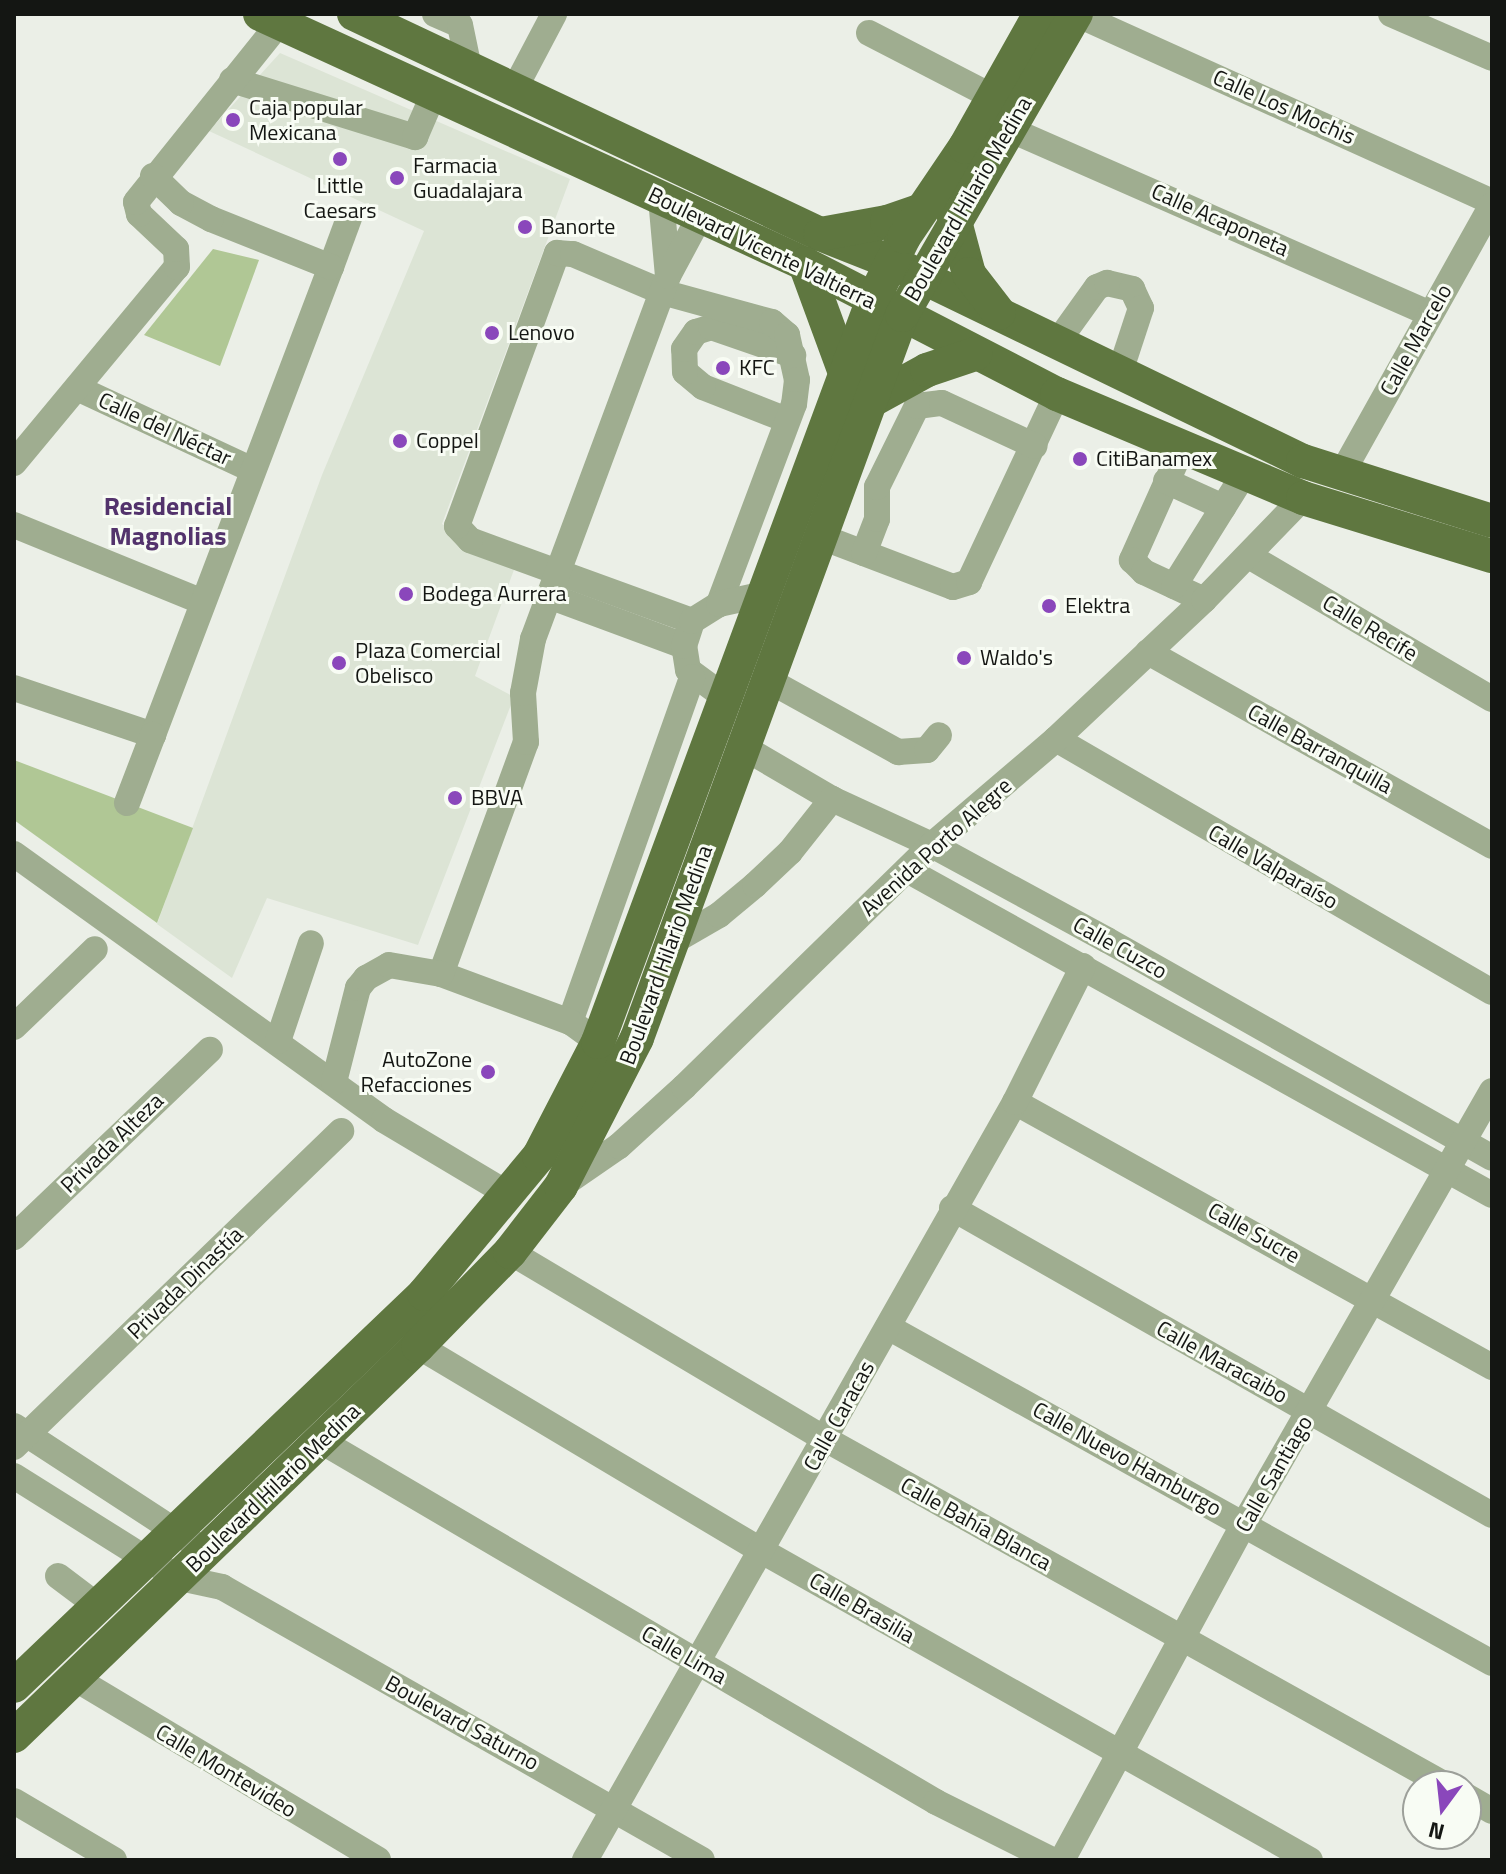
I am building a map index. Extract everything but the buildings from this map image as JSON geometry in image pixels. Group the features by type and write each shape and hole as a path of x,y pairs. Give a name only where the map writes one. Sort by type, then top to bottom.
{"main road":[{"name":"Boulevard Vicente Valtierra","path":"354,14 514,90 812,249 887,308 1057,394 1303,498 1492,556"},
{"name":"Boulevard Hilario Medina","path":"14,1736 180,1578 192,1542 424,1294 510,1195 558,1125 598,1042 845,373 887,308 905,270 921,210 993,97 1040,14"},
{"name":"Boulevard Hilario Medina","path":"905,270 954,218 1076,14"},
{"name":"Boulevard Vicente Valtierra","path":"270,18 700,216 812,249 905,270 1119,375 1341,475 1492,521"},
{"path":"845,373 812,249 921,210"},
{"path":"954,218 969,274 990,305 1010,323"},
{"name":"Boulevard Hilario Medina","path":"14,1686 148,1560 192,1542 321,1441 510,1252 561,1186 625,1068 674,941 867,403 887,308"},
{"path":"867,403 927,370 975,354"}],"street":[{"path":"435,14 461,20 469,68"},
{"path":"514,90 554,14"},
{"name":"Calle Los Mochis","path":"1076,14 1492,204"},
{"path":"1391,14 1492,58"},
{"path":"14,463 177,267 179,258 169,238 136,208 153,176 232,80 270,18"},
{"path":"869,33 993,97"},
{"path":"232,80 415,137 434,93"},
{"name":"Calle Acaponeta","path":"1009,129 1430,314"},
{"path":"153,176 181,203 211,219 331,267"},
{"path":"661,198 665,284"},
{"name":"Calle Marcelo","path":"1341,475 1492,204"},
{"path":"441,974 526,742 526,668 553,585 665,284 700,216"},
{"path":"127,803 349,218"},
{"path":"557,253 573,254 772,322 787,335 797,380 787,420 719,604 688,634 553,585 462,534 458,515 468,484 557,253"},
{"path":"1056,344 1097,287 1107,283 1132,289 1141,308 1119,375"},
{"path":"787,420 703,387 685,372 684,349 696,332 711,327 793,355"},
{"name":"Calle del Néctar","path":"77,388 253,470"},
{"path":"819,536 953,587 969,582 1057,394"},
{"path":"864,553 877,519 877,487 917,406 942,403 1035,446"},
{"path":"1182,448 1132,560 1135,567 1204,600"},
{"path":"1174,586 1244,474"},
{"path":"1166,481 1223,507"},
{"name":"Avenida Porto Alegre","path":"561,1186 619,1146 932,845 1056,739 1204,600 1303,498"},
{"path":"14,525 203,602"},
{"name":"Calle Recife","path":"1249,556 1492,699"},
{"path":"719,604 765,594"},
{"path":"570,1022 692,677 688,634"},
{"name":"Calle Barranquilla","path":"1148,652 1492,846"},
{"path":"692,677 726,698"},
{"path":"768,680 898,752 927,750 939,735"},
{"path":"14,688 153,735"},
{"name":"Calle Valparaíso","path":"1056,739 1492,992"},
{"name":"Calle Cuzco","path":"743,747 832,799 932,845 1492,1158"},
{"path":"674,941 719,915 755,885 790,852 832,799"},
{"path":"14,854 384,1120 510,1195"},
{"name":"Calle Cuzco","path":"907,870 1492,1195"},
{"path":"278,1041 311,943"},
{"path":"14,1027 95,949"},
{"path":"334,1082 358,988 366,978 389,965 441,974 570,1022 598,1042"},
{"name":"Calle Caracas","path":"585,1860 827,1440 952,1208 1015,1102 1083,966"},
{"name":"Privada Alteza","path":"14,1237 210,1050"},
{"name":"Calle Santiago","path":"1062,1860 1185,1639 1244,1524 1492,1091"},
{"name":"Calle Sucre","path":"1015,1102 1492,1367"},
{"name":"Privada Dinastía","path":"19,1436 341,1131"},
{"name":"Calle Maracaibo","path":"952,1208 1492,1515"},
{"name":"Calle Bahía Blanca","path":"510,1252 827,1440 1418,1770"},
{"name":"Calle Nuevo Hamburgo","path":"888,1327 1492,1663"},
{"name":"Calle Brasilia","path":"418,1346 762,1551 1119,1756 1310,1860"},
{"path":"19,1436 192,1542 222,1587"},
{"name":"Calle Lima","path":"321,1441 936,1802 1052,1860"},
{"name":"Boulevard Saturno","path":"14,1476 180,1578 222,1587 702,1860"},
{"path":"58,1576 98,1606"},
{"name":"Calle Montevideo","path":"76,1679 378,1860"},
{"path":"14,1801 114,1860"}],"shaded area":[{"path":"280,53 570,179 442,524 515,567 475,676 514,697 418,945 267,898 232,978 157,924 322,475 424,231 209,131"}],"green space":[{"path":"213,249 259,260 220,366 144,335"},
{"path":"14,760 193,828 157,923 14,820"}],"place":[{"name":"Caja popular Mexicana","path":"233,120"},
{"name":"Little Caesars","path":"340,159"},
{"name":"Farmacia Guadalajara","path":"397,178"},
{"name":"Banorte","path":"525,227"},
{"name":"Lenovo","path":"492,333"},
{"name":"KFC","path":"723,368"},
{"name":"Coppel","path":"400,441"},
{"name":"CitiBanamex","path":"1080,459"},
{"name":"Bodega Aurrera","path":"406,594"},
{"name":"Elektra","path":"1049,606"},
{"name":"Waldo's","path":"964,658"},
{"name":"Plaza Comercial Obelisco","path":"339,663"},
{"name":"BBVA","path":"455,798"},
{"name":"AutoZone Refacciones","path":"488,1072"}],"district":[{"name":"Residencial Magnolias","path":"168,521"}]}
